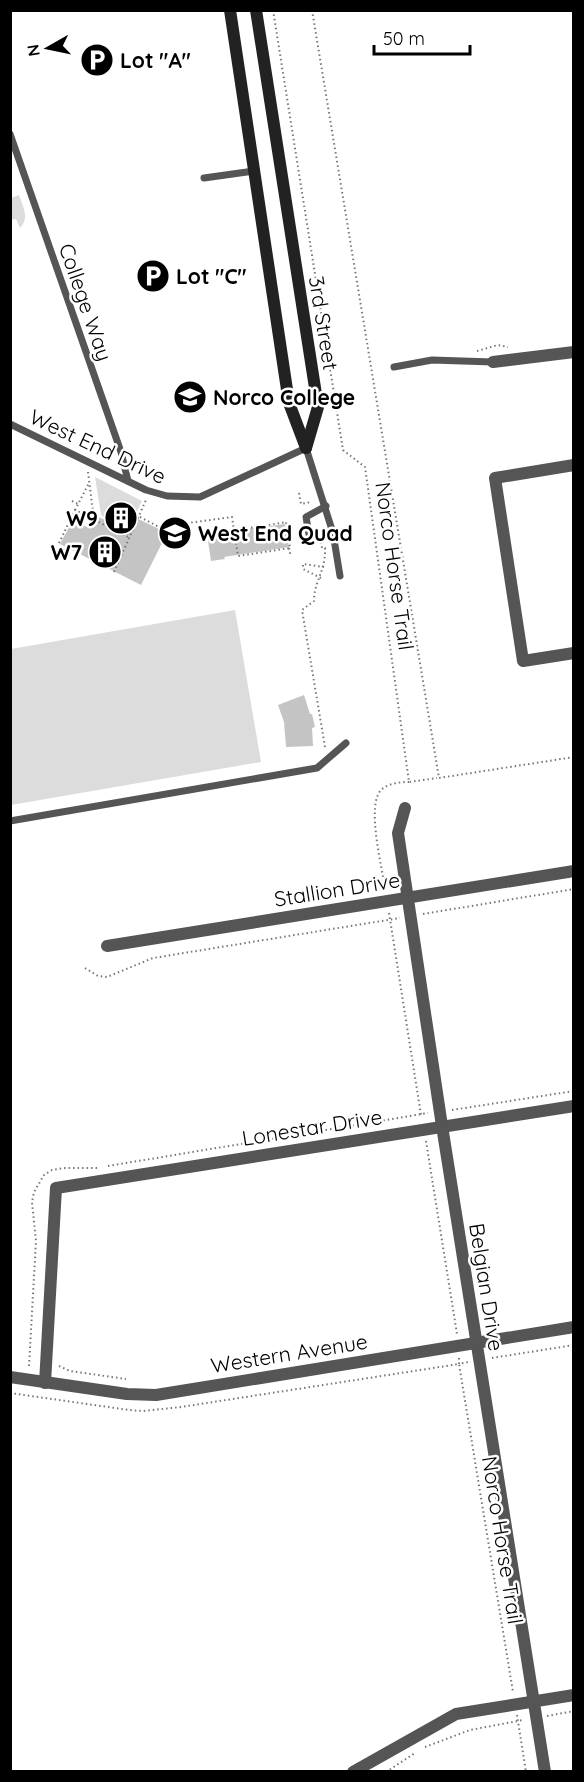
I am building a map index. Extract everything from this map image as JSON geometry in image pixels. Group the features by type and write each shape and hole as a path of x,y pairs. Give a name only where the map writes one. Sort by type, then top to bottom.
{"street":[{"path":"230,10 290,404 306,448"},
{"name":"3rd Street","path":"256,10 318,407 306,448"},
{"path":"494,362 573,352"},
{"path":"573,465 495,478 523,661 573,653"},
{"name":"Belgian Drive","path":"405,808 398,833 407,898 441,1126 545,1772"},
{"name":"Stallion Drive","path":"107,946 573,871"},
{"name":"Lonestar Drive","path":"46,1364 56,1188 573,1106"},
{"name":"Western Avenue","path":"10,1377 127,1394 156,1395 573,1327"},
{"path":"45,1383 46,1364"},
{"path":"352,1772 456,1714 573,1695"}],"lane":[{"name":"College Way","path":"10,134 121,452 128,481"},
{"path":"204,178 254,171"},
{"path":"394,367 432,360 494,362"},
{"name":"West End Drive","path":"10,424 146,490 167,496 200,497 306,448"},
{"path":"306,448 326,506 340,576"},
{"path":"310,540 306,517 326,506"},
{"path":"10,820 317,768 346,743"}],"path":[{"name":"Norco Horse Trail","path":"273,10 343,450 365,467 409,782"},
{"name":"Norco Horse Trail","path":"312,10 438,778"},
{"path":"88,472 94,520"},
{"path":"59,543 89,481"},
{"path":"299,493 301,504 313,502 313,506"},
{"path":"72,501 78,504"},
{"path":"114,572 146,501"},
{"path":"75,510 130,538"},
{"path":"140,517 159,526 232,517 238,556 289,548"},
{"path":"220,533 286,522 289,548 292,553"},
{"path":"320,538 322,548 325,548 324,567 315,590 314,601 302,610 327,759"},
{"path":"321,578 303,569 303,564 324,567"},
{"name":"Norco Horse Trail","path":"526,1772 386,901 377,834 376,801 381,790 389,786 573,756"},
{"path":"85,968 98,976 107,977 153,958 573,889"},
{"path":"109,1166 573,1091"},
{"path":"26,1395 30,1361 36,1240 32,1202 34,1192 44,1175 52,1170 97,1168"},
{"path":"10,1393 129,1410 157,1410 573,1345"},
{"path":"30,1361 70,1371 126,1379"},
{"path":"425,1747 470,1730 518,1721"},
{"path":"386,1772 417,1752"}],"shaded area":[{"path":"19,195 25,216 20,228 16,219 10,220 11,198"},
{"path":"95,477 142,501 134,517 113,506 106,518 101,515"},
{"path":"235,610 261,762 11,805 11,649"}],"building":[{"path":"112,506 167,533 141,585 60,544 73,520 87,527 93,514 105,520"},
{"path":"285,524 289,547 211,561 207,534"},
{"path":"304,695 315,727 312,728 313,746 286,747 284,722 278,705"}],"place":[{"name":"Lot \"A\"","path":"97,60"},
{"name":"Lot \"C\"","path":"153,276"},
{"name":"Norco College","path":"190,397"},
{"name":"W9","path":"121,518"},
{"name":"West End Quad","path":"175,533"},
{"name":"W7","path":"105,552"}]}
